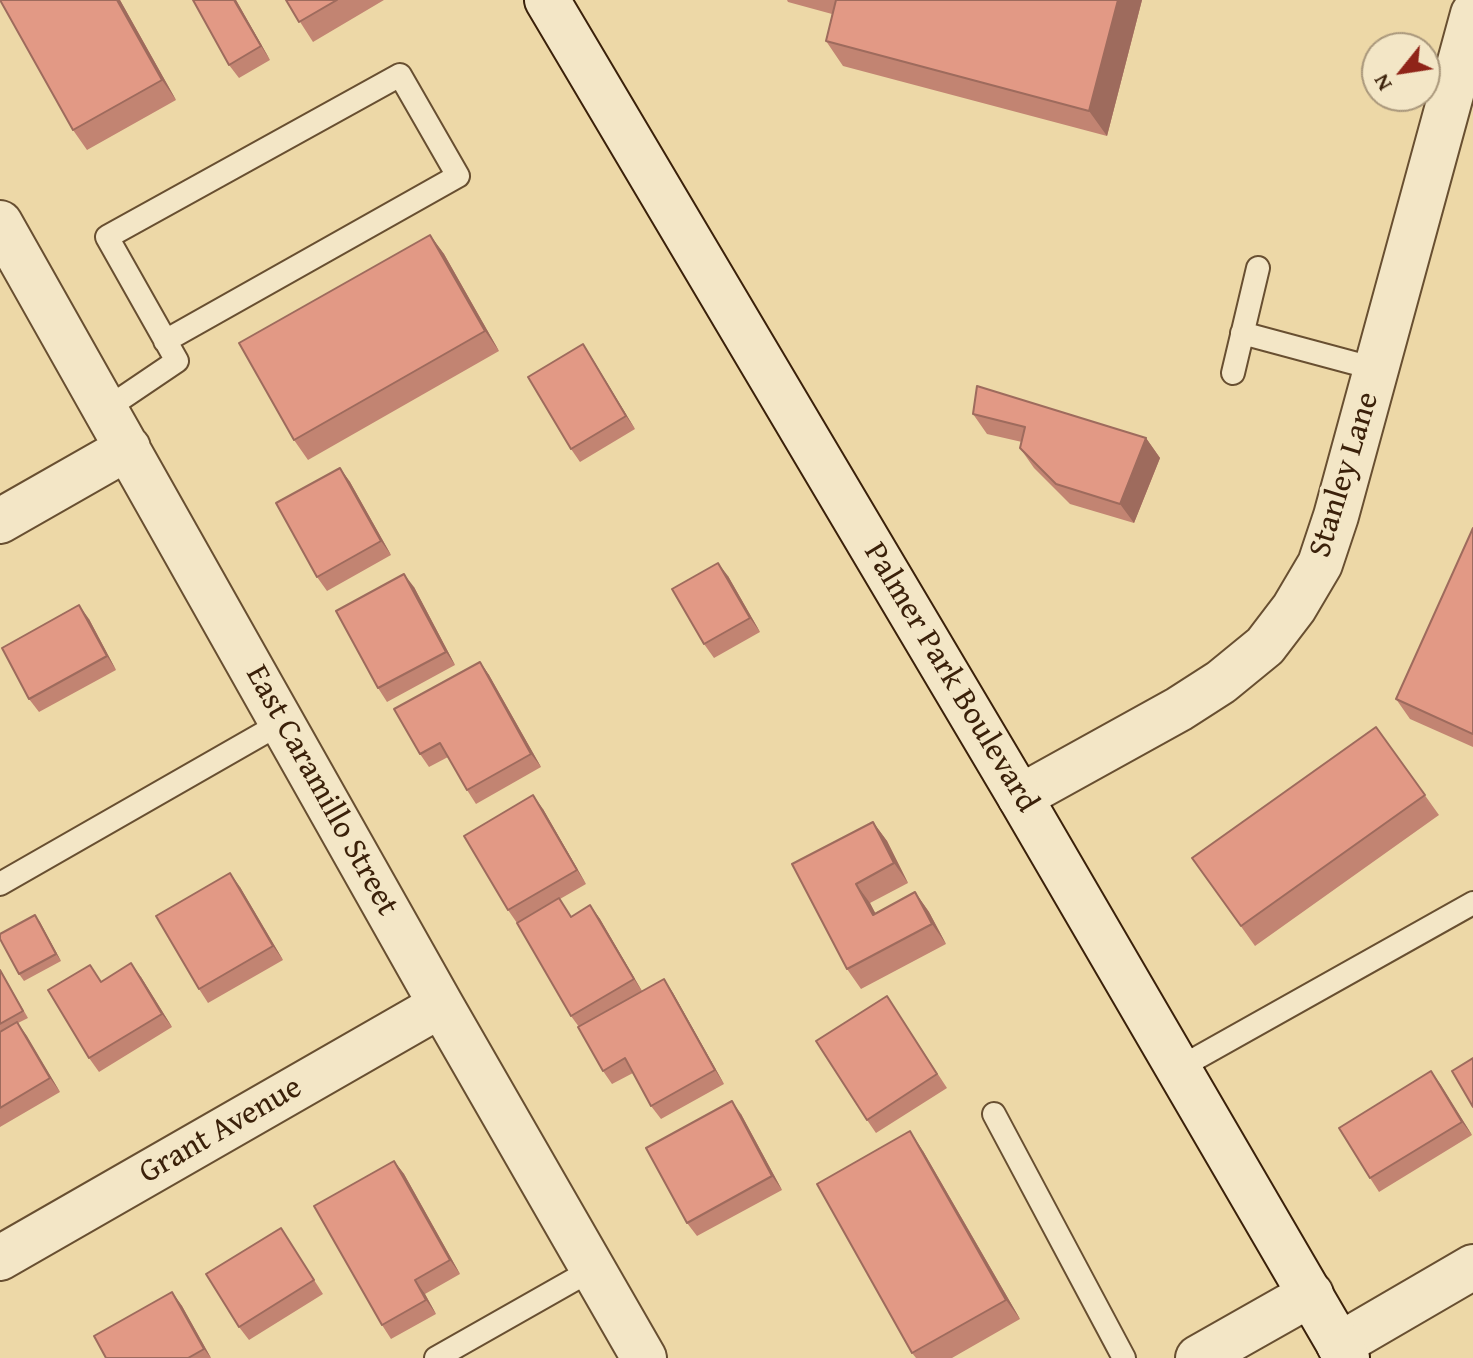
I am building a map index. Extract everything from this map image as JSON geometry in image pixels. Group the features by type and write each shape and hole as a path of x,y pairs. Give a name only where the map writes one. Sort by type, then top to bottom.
{"street":[{"name":"Palmer Park Boulevard","path":"547,0 1020,797 1343,1352"},
{"name":"Stanley Lane","path":"1020,797 1179,709 1221,682 1265,646 1294,608 1320,564 1473,14"},
{"name":"East Caramillo Street","path":"0,223 644,1358"},
{"path":"0,521 128,448"},
{"name":"Grant Avenue","path":"0,1258 441,1005"},
{"path":"1343,1352 1473,1267"},
{"path":"1198,1358 1311,1294"}],"lane":[{"path":"106,409 177,361 165,341 107,237 400,75 458,176 165,341"},
{"path":"1233,373 1258,268"},
{"path":"1242,333 1376,369"},
{"path":"0,884 283,722"},
{"path":"1179,1068 1473,903"},
{"path":"994,1114 1124,1358"},
{"path":"436,1358 593,1269"}],"building":[{"path":"0,0 117,0 162,80 73,130"},
{"path":"193,0 234,0 261,46 229,65"},
{"path":"286,0 337,0 299,22"},
{"path":"836,0 1118,0 1089,111 826,41"},
{"path":"430,235 485,331 294,440 239,343"},
{"path":"583,344 626,416 571,449 528,377"},
{"path":"977,386 1146,438 1120,504 1056,484 1020,448 1025,427 973,414"},
{"path":"340,468 381,541 317,577 276,503"},
{"path":"1473,528 1473,734 1396,699"},
{"path":"718,563 750,618 704,644 672,589"},
{"path":"404,574 446,652 378,688 336,611"},
{"path":"79,605 107,656 29,699 2,648"},
{"path":"480,662 531,754 467,790 440,743 420,754 394,709"},
{"path":"1376,727 1425,795 1241,926 1192,858"},
{"path":"533,795 577,870 508,910 464,836"},
{"path":"873,822 894,863 856,884 873,915 915,892 932,924 847,969 792,864"},
{"path":"230,873 273,946 199,989 156,916"},
{"path":"559,898 571,917 590,905 634,979 571,1016 517,923"},
{"path":"35,915 56,954 19,974 0,934"},
{"path":"131,963 162,1014 89,1058 48,990 90,965 101,982"},
{"path":"0,970 23,1011 0,1024"},
{"path":"664,979 715,1070 651,1106 625,1058 603,1071 578,1027"},
{"path":"887,996 937,1074 867,1120 816,1041"},
{"path":"17,1022 50,1078 0,1108 0,1032"},
{"path":"1473,1058 1473,1107 1452,1071"},
{"path":"1431,1071 1462,1122 1370,1178 1339,1128"},
{"path":"732,1101 772,1176 687,1223 646,1148"},
{"path":"910,1131 1006,1300 912,1353 817,1184"},
{"path":"394,1161 450,1260 415,1280 426,1300 382,1325 314,1206"},
{"path":"281,1228 314,1280 239,1327 206,1274"},
{"path":"172,1292 204,1349 188,1358 106,1358 94,1336"}]}
